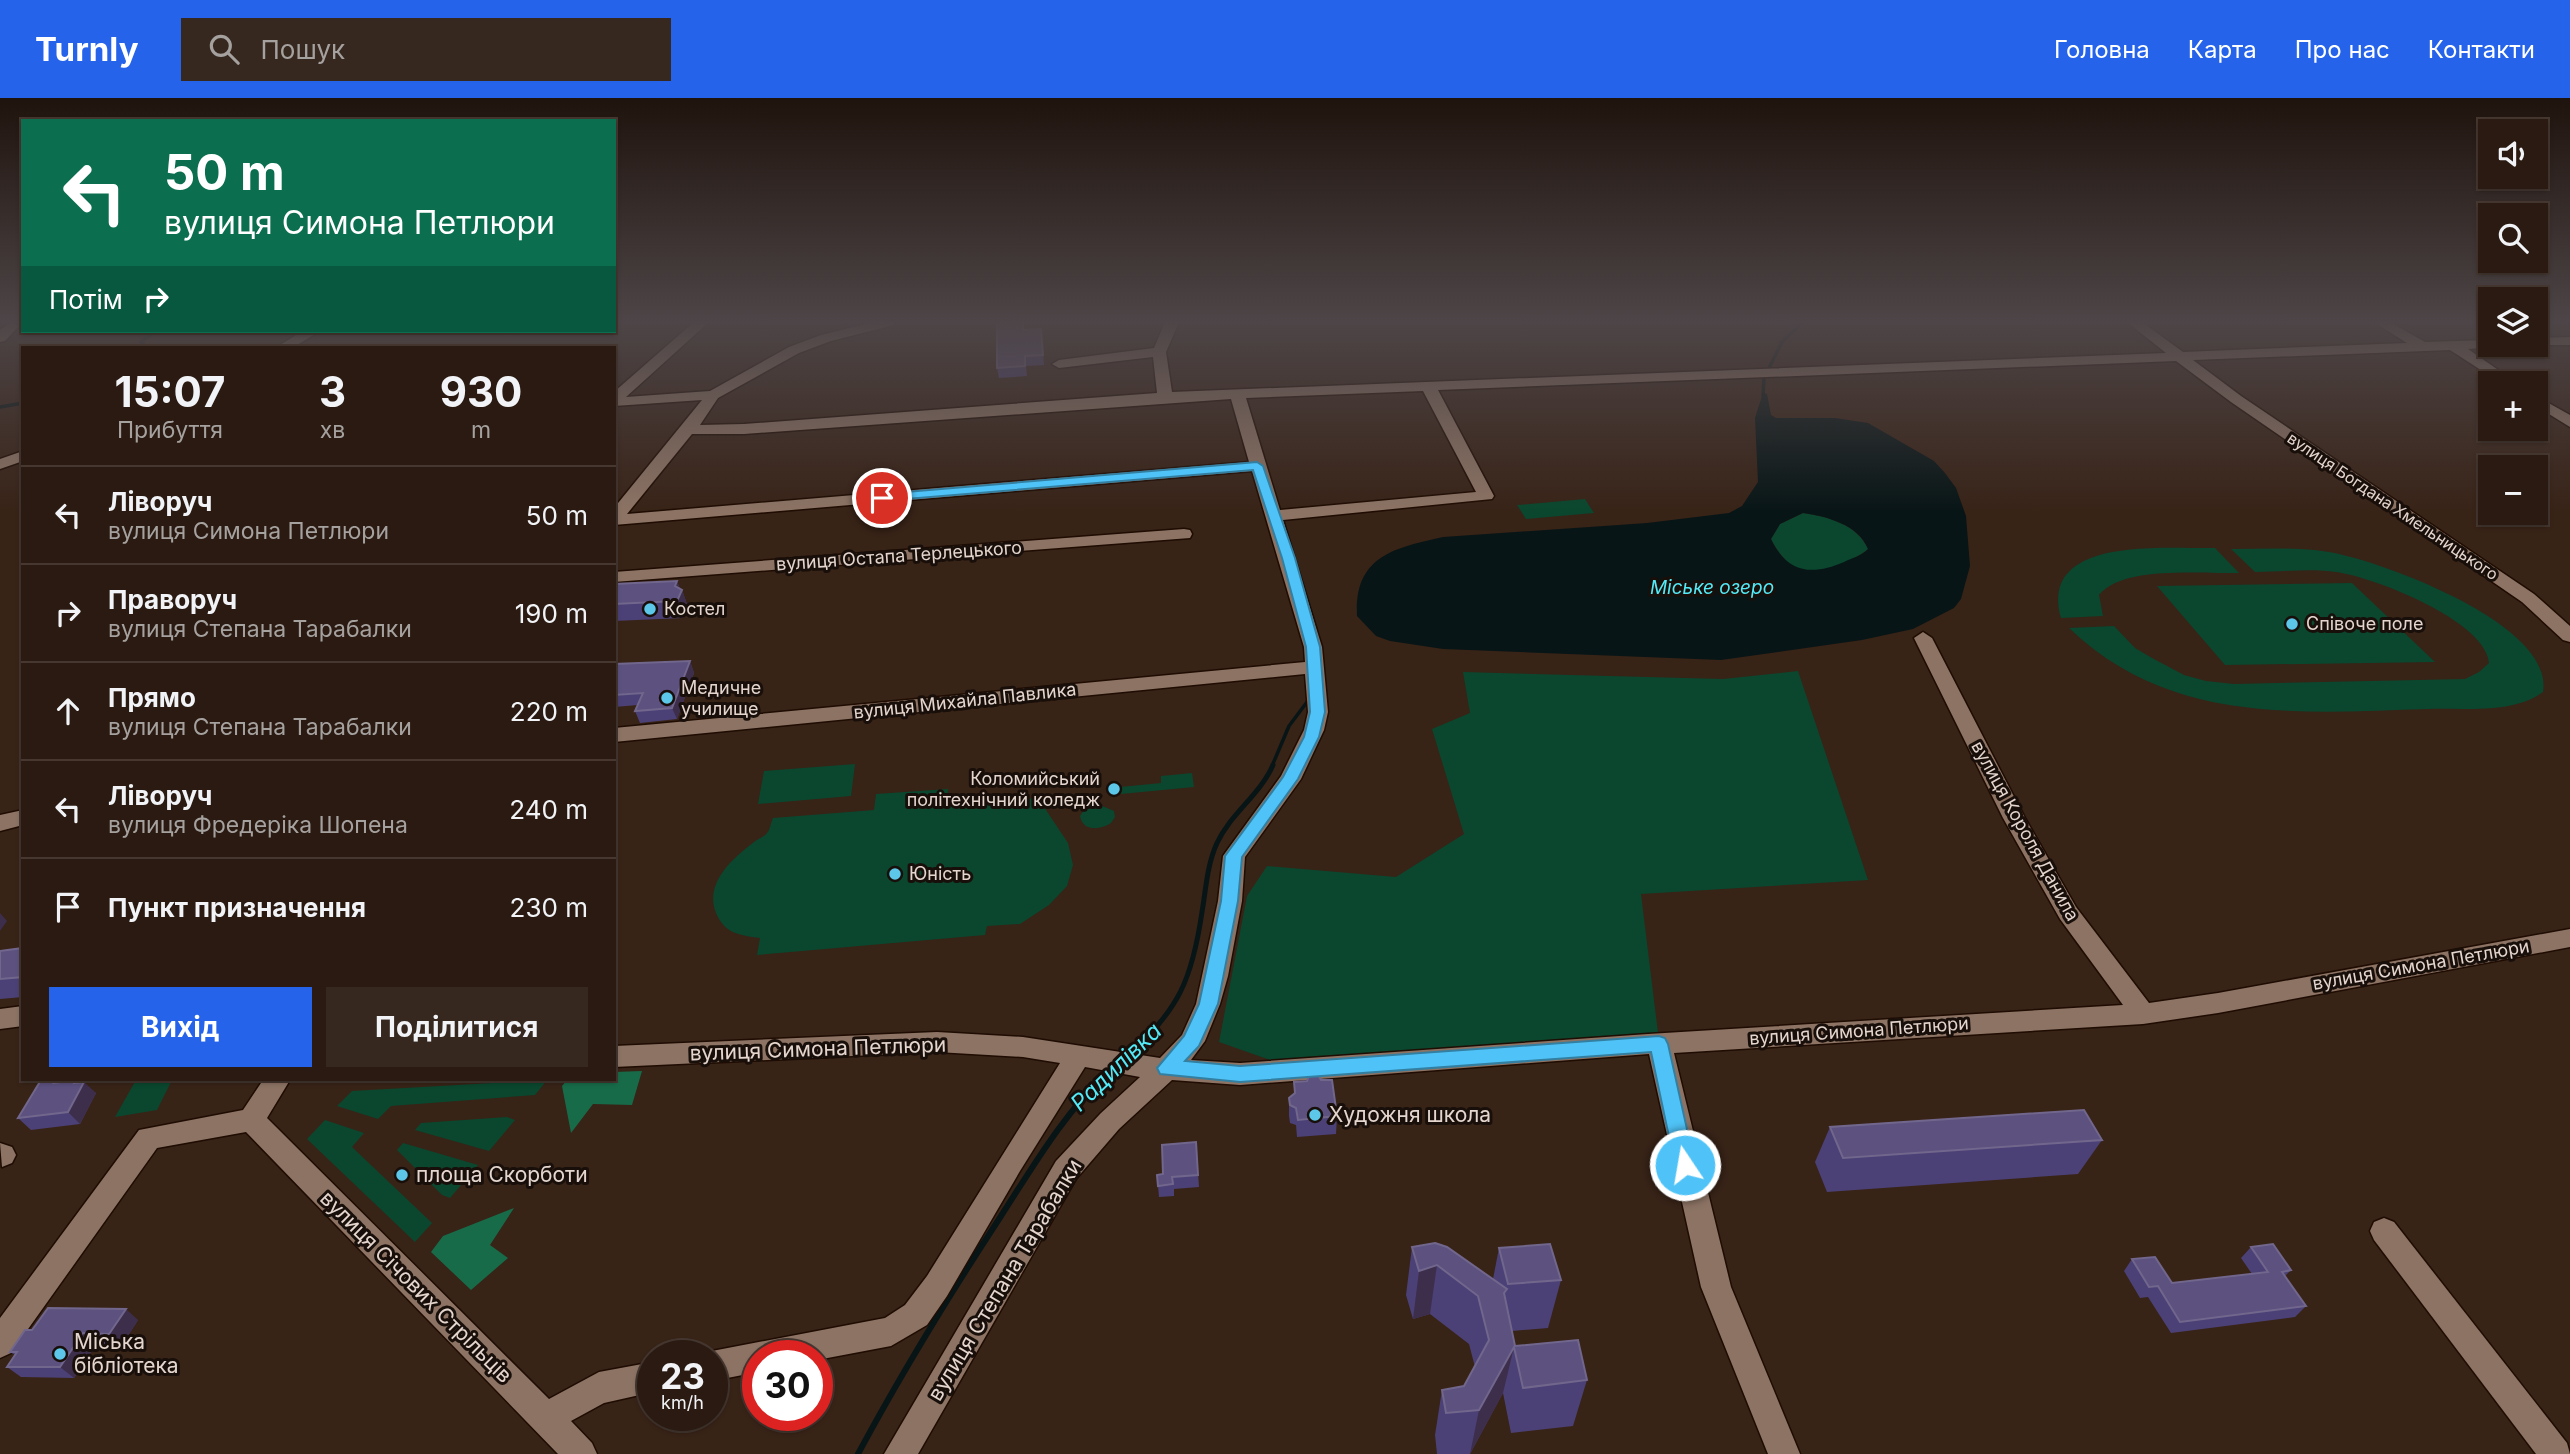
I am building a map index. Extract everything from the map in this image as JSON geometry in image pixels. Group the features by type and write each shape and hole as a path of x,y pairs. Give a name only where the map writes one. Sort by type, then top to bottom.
{"street":[{"path":"616,399 632,385"},
{"path":"616,401 713,395 731,385"},
{"path":"1163,385 1165,397"},
{"path":"688,430 744,429 1165,397 1447,385"},
{"name":"вулиця Богдана Хмельницького","path":"2218,385 2528,598 2570,636"},
{"path":"1273,516 1486,496 1428,386"},
{"path":"1237,393 1257,466 1303,609 1316,676"},
{"path":"616,518 688,430 713,395"},
{"path":"2548,408 2570,422"},
{"path":"0,464 21,457"},
{"path":"616,520 1257,466"},
{"name":"вулиця Остапа Терлецького","path":"616,577 1184,534"},
{"name":"вулиця Короля Данила","path":"1923,638 2014,818 2068,913 2143,1014"},
{"name":"вулиця Степана Тарабалки","path":"900,1454 1066,1170 1154,1068 1192,1041 1208,1004 1230,901 1234,856 1290,779 1311,737 1318,712 1316,676"},
{"name":"вулиця Михайла Павлика","path":"616,735 1316,676"},
{"path":"0,823 21,818"},
{"name":"вулиця Симона Петлюри","path":"616,1057 916,1042 1023,1048 1154,1068 1240,1074 1659,1044 2143,1014 2218,1003 2570,938"},
{"path":"0,1019 21,1016"},
{"path":"1659,1044 1716,1287 1784,1454"},
{"path":"833,1342 891,1331 916,1315 937,1286 1010,1163 1091,1057"},
{"path":"0,1343 149,1138 251,1120 276,1081"},
{"name":"вулиця Січових Стрільців","path":"251,1120 581,1454"},
{"path":"2384,1231 2556,1454"},
{"path":"546,1418 599,1388 637,1380"}],"green space":[{"path":"1585,499 1594,513 1526,519 1517,505"},
{"path":"1803,513 1841,523 1857,534 1868,549 1830,568 1807,571 1795,567 1781,555 1771,539 1780,524"},
{"path":"2215,548 2239,573 2164,573 2126,579 2110,585 2099,595 2103,616 2061,618 2059,591 2068,572 2087,560 2111,552 2139,549"},
{"path":"2231,549 2329,552 2367,562 2432,586 2498,623 2524,644 2540,668 2543,692 2517,704 2488,708 2332,712 2238,706 2193,697 2150,682 2108,659 2069,628 2114,626 2135,648 2184,675 2234,684 2465,679 2489,663 2483,647 2469,632 2449,617 2400,592 2376,582 2336,572 2255,572"},
{"name":"Співоче поле","path":"2352,583 2435,662 2225,665 2157,586"},
{"path":"1798,671 1868,880 1641,894 1659,1041 1270,1060 1219,1042 1247,896 1267,866 1396,877 1464,834 1432,729 1470,713 1463,672 1723,679"},
{"path":"855,764 851,796 758,804 764,771"},
{"path":"1192,773 1194,787 1121,794 1120,787 1161,783 1161,776"},
{"name":"Юність","path":"948,789 947,804 1038,798 1068,843 1073,865 1067,886 1049,905 1020,924 987,926 985,935 757,955 760,938 728,929 716,913 714,892 722,873 737,856 767,833 773,818 874,810 876,794"},
{"path":"1100,805 1114,811 1115,817 1111,823 1102,827 1088,827 1080,816 1084,810"},
{"path":"642,1071 632,1105 593,1104 571,1133 562,1086 566,1081 616,1081 616,1072"},
{"path":"135,1081 172,1081 157,1110 115,1117"},
{"path":"546,1081 535,1095 391,1106 378,1119 337,1106 352,1091"},
{"path":"507,1117 515,1120 489,1151 415,1130 421,1123"},
{"path":"325,1120 364,1133 352,1147 432,1223 415,1242 307,1139"},
{"path":"403,1143 478,1165 450,1198 442,1195 397,1150"},
{"path":"514,1208 490,1245 508,1258 471,1290 431,1252 443,1236"}],"water":[{"name":"Міське озеро","path":"1763,393 1767,394 1771,415 1776,418 1835,418 1868,423 1934,461 1956,488 1966,516 1970,566 1961,599 1954,608 1913,629 1862,640 1721,660 1443,649 1390,641 1376,636 1357,616 1362,580 1370,568 1380,558 1408,546 1443,537 1647,523 1729,513 1742,506 1758,482 1755,418","holes":["1803,513 1850,528 1864,541 1868,549 1844,562 1821,569 1802,569 1793,565 1777,550 1771,539 1780,524"]}],"building":[{"path":"677,581 675,586 682,590 677,601 616,604 616,584"},
{"name":"Медичне училище","path":"690,661 672,708 635,711 643,693 616,695 616,664"},
{"path":"21,948 21,977 0,979 0,951"},
{"path":"1318,1075 1321,1080 1332,1080 1337,1116 1298,1120 1296,1108 1290,1105 1289,1098 1295,1093 1294,1082 1307,1081 1309,1076"},
{"path":"40,1081 84,1082 68,1112 18,1118"},
{"path":"2084,1110 2102,1140 1843,1158 1830,1127"},
{"path":"1196,1142 1198,1175 1172,1177 1173,1184 1158,1186 1157,1175 1163,1174 1162,1145"},
{"path":"1435,1243 1447,1247 1507,1289 1504,1293 1515,1346 1578,1340 1587,1380 1523,1388 1514,1347 1479,1410 1446,1413 1442,1390 1464,1386 1489,1340 1478,1296 1437,1265 1419,1271 1412,1247"},
{"path":"1550,1244 1561,1280 1508,1284 1499,1248"},
{"path":"2273,1244 2291,1270 2282,1272 2306,1306 2180,1322 2158,1286 2149,1287 2132,1259 2155,1257 2172,1283 2268,1272 2251,1247"},
{"path":"48,1308 126,1309 109,1334 83,1333 60,1367 7,1367 17,1352 10,1352 25,1330 32,1330"}],"waterway":[{"path":"1763,397 1764,385"},
{"path":"0,407 21,403"},
{"name":"Радилівка","path":"1272,766 1289,726 1307,702"},
{"name":"Радилівка","path":"1128,1056 1160,1023 1180,992 1193,957 1209,868 1217,843 1230,822 1261,786 1273,765"},
{"name":"Радилівка","path":"1108,1073 1113,1068"},
{"name":"Радилівка","path":"858,1454 927,1334 1038,1159 1078,1104 1109,1071"}],"place":[{"name":"Костел","path":"650,609"},
{"name":"Співоче поле","path":"2292,624"},
{"name":"Медичне училище","path":"667,698"},
{"name":"Коломийський політехнічний коледж","path":"1114,789"},
{"name":"Юність","path":"895,874"},
{"name":"Художня школа","path":"1315,1115"},
{"name":"площа Скорботи","path":"402,1175"},
{"name":"Міська бібліотека","path":"60,1354"}],"route":[{"path":"882,498 1257,466 1288,558 1313,647 1318,712 1311,737 1290,779 1234,856 1230,901 1208,1004 1192,1041 1167,1068 1240,1074 1659,1044 1685,1165"}]}
